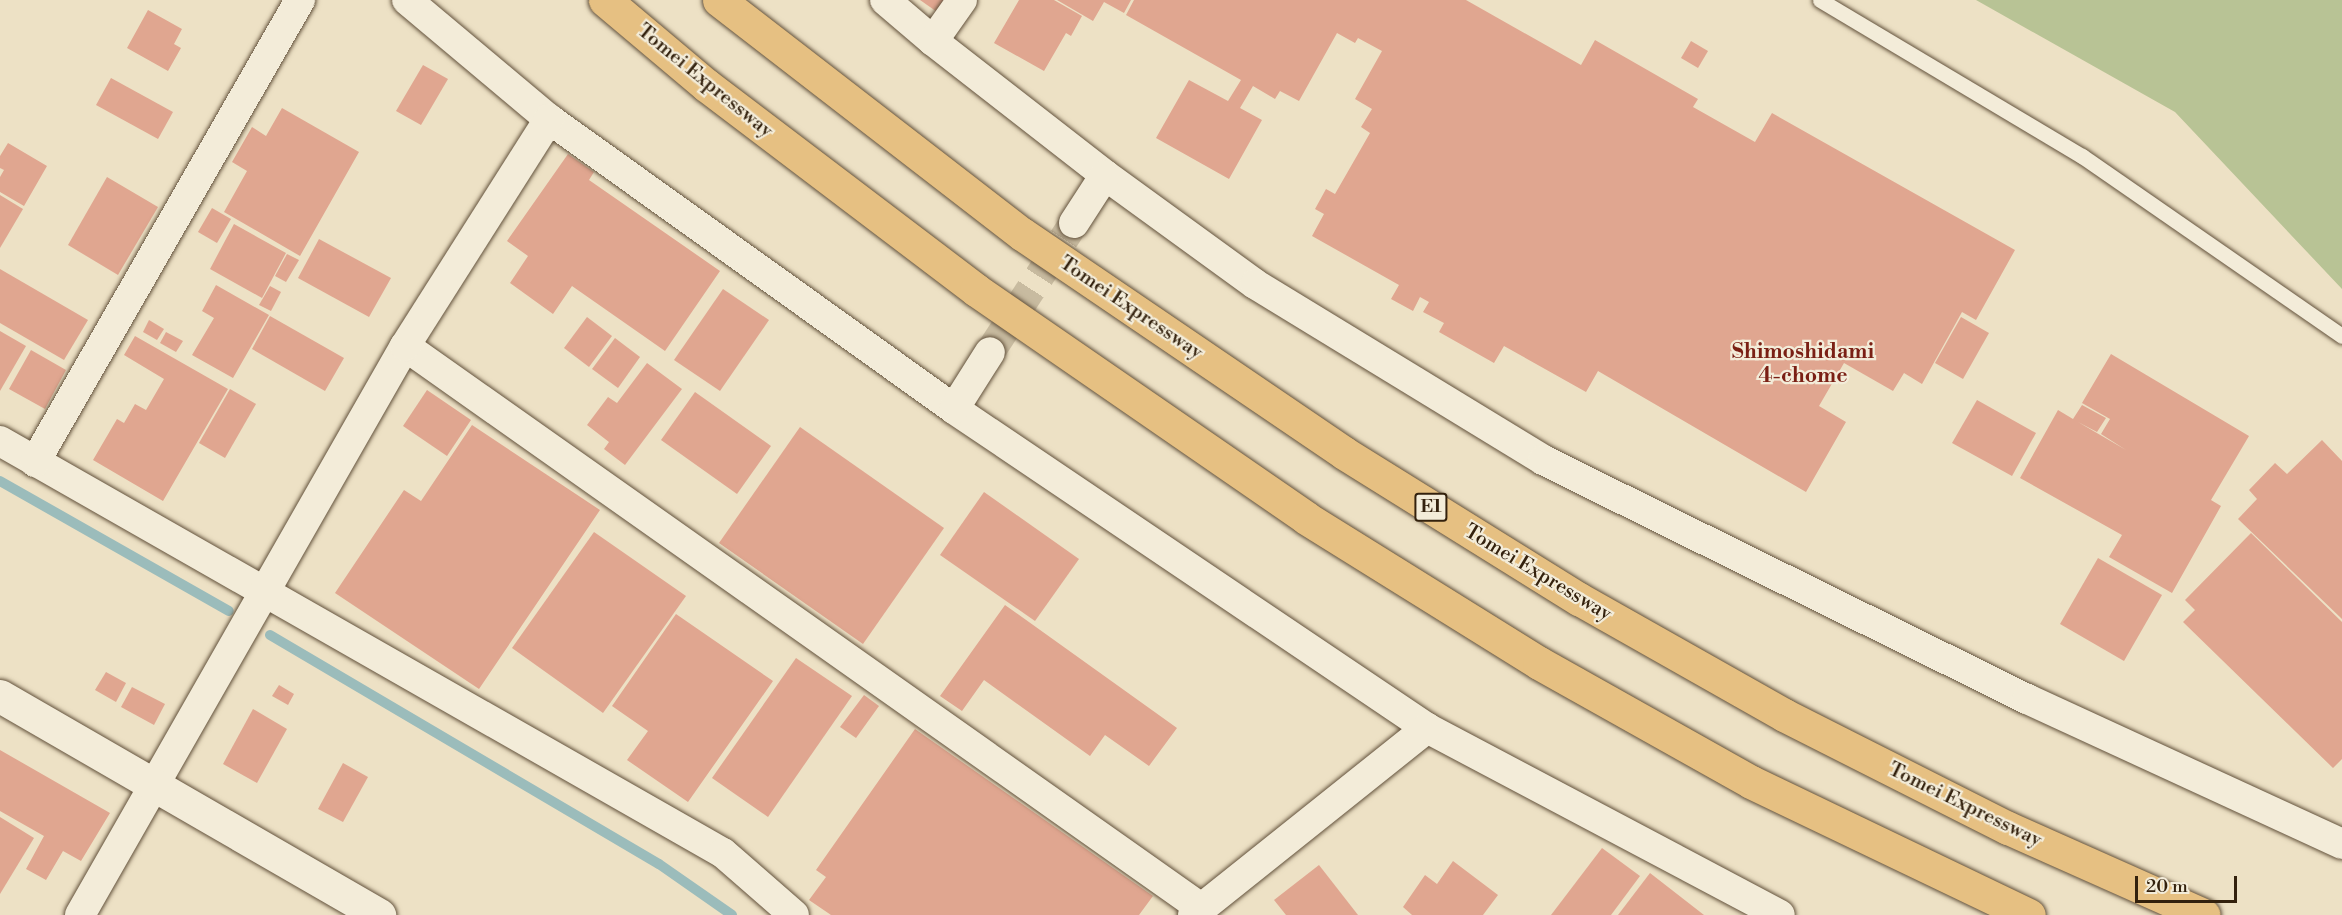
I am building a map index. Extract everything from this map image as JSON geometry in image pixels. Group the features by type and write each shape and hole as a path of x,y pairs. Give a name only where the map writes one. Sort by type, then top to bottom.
{"highway":[{"name":"Tomei Expressway","path":"605,0 706,85 976,290 1306,518 1539,663 1751,782 2030,915"},
{"name":"Tomei Expressway","path":"719,0 1022,234 1344,453 1579,599 1795,721 2008,828 2203,915"}],"street":[{"path":"35,462 300,0"},
{"path":"407,0 549,119 954,409 1427,728 1768,912"},
{"path":"885,0 933,41 1105,175 1255,284 1543,460 2016,694 2342,844"},
{"path":"933,41 962,0"},
{"path":"80,915 405,346 549,119"},
{"path":"1074,223 1105,175"},
{"path":"405,346 1197,912 1427,728"},
{"path":"954,409 990,352"},
{"path":"0,441 723,854 794,915"},
{"path":"0,696 379,915"}],"lane":[{"path":"1820,0 2082,156 2342,336"}],"green space":[{"path":"1976,0 2342,0 2342,289 2175,112"}],"building":[{"path":"920,0 950,0 940,14"},
{"path":"1019,0 1054,0 1082,16 1071,36 1066,33 1044,71 994,43"},
{"path":"1057,0 1131,0 1124,13 1104,2 1093,21"},
{"path":"1134,0 1466,0 1581,65 1595,40 1698,99 1693,107 1755,142 1772,113 2015,250 1976,320 1962,312 1922,384 1904,373 1893,391 1844,363 1819,406 1846,422 1806,492 1598,371 1586,392 1504,346 1494,363 1439,332 1444,323 1423,312 1429,302 1420,297 1413,311 1391,299 1399,285 1312,236 1324,214 1315,209 1326,189 1335,194 1370,133 1361,127 1372,109 1355,99 1382,51 1358,38 1355,43 1337,33 1299,101 1280,91 1275,99 1253,86 1240,108 1262,120 1229,179 1156,138 1189,80 1228,101 1241,80 1126,15"},
{"path":"148,10 182,29 174,44 181,48 168,71 127,48"},
{"path":"1691,41 1708,51 1698,68 1681,58"},
{"path":"423,65 448,79 421,125 396,111"},
{"path":"111,78 173,112 158,139 96,105"},
{"path":"282,108 359,152 300,256 224,212 247,171 232,162 252,127 266,136"},
{"path":"8,143 47,166 24,206 0,192 0,177 4,170 0,168 0,156"},
{"path":"568,154 594,172 589,180 720,271 665,351 572,286 553,314 510,283 528,256 507,241"},
{"path":"107,177 158,207 118,275 68,245"},
{"path":"0,195 23,209 0,248"},
{"path":"212,208 231,219 217,243 198,232"},
{"path":"234,224 286,253 262,298 210,269"},
{"path":"319,239 391,278 369,317 298,278"},
{"path":"287,254 299,260 286,282 275,276"},
{"path":"0,269 88,320 64,360 0,323"},
{"path":"216,285 269,315 233,378 192,355 214,318 202,311"},
{"path":"270,286 281,292 271,311 259,305"},
{"path":"723,289 769,320 720,391 674,360"},
{"path":"270,316 344,358 325,391 252,349"},
{"path":"587,317 612,336 589,367 564,348"},
{"path":"1961,317 1989,333 1963,379 1935,363"},
{"path":"149,320 164,329 157,340 143,332"},
{"path":"0,331 26,346 0,391"},
{"path":"166,332 183,341 176,352 160,343"},
{"path":"135,336 228,389 163,501 93,460 117,419 124,423 135,404 146,410 164,379 124,355"},
{"path":"615,338 640,357 618,388 592,369"},
{"path":"31,350 66,370 45,409 9,389"},
{"path":"2111,354 2249,436 2211,500 2221,506 2172,593 2109,557 2122,535 2020,478 2058,410 2073,419 2082,405 2106,418 2097,432 2078,422 2126,450 2101,434 2110,419 2082,403"},
{"path":"647,363 682,389 625,465 604,449 609,442 587,425 608,397 617,403"},
{"path":"230,389 256,404 225,458 199,443"},
{"path":"427,390 471,420 447,456 403,426"},
{"path":"695,392 771,446 737,494 661,440"},
{"path":"1977,400 2036,433 2012,476 1952,443"},
{"path":"472,425 600,510 479,689 335,593 404,490 421,501"},
{"path":"800,427 944,528 863,644 719,543"},
{"path":"2322,440 2342,461 2342,619 2238,519 2257,499 2249,490 2275,463 2287,474"},
{"path":"984,492 1079,559 1035,621 940,555"},
{"path":"594,532 686,596 603,713 512,648"},
{"path":"2251,533 2342,622 2342,759 2333,768 2183,622 2195,610 2185,600"},
{"path":"2098,558 2162,595 2124,661 2060,624"},
{"path":"1005,605 1177,728 1149,766 1105,735 1090,756 984,680 962,711 940,696"},
{"path":"676,614 773,681 688,802 627,760 648,731 612,706"},
{"path":"796,658 852,696 768,817 712,778"},
{"path":"106,672 126,683 116,702 95,690"},
{"path":"279,685 294,694 288,705 272,696"},
{"path":"132,687 165,704 154,725 121,707"},
{"path":"864,695 879,706 856,738 840,727"},
{"path":"253,709 287,729 257,783 223,764"},
{"path":"915,729 1153,896 1139,915 831,915 809,900 826,877 816,870"},
{"path":"0,750 110,813 81,861 63,851 46,880 26,869 44,836 0,811"},
{"path":"343,763 368,777 343,822 318,809"},
{"path":"0,817 34,838 0,894"},
{"path":"1602,848 1640,876 1611,915 1551,915"},
{"path":"1453,861 1498,895 1483,915 1412,915 1403,907 1425,875 1437,884"},
{"path":"1319,865 1358,915 1286,915 1274,900"},
{"path":"1650,873 1704,915 1618,915"}],"waterway":[{"path":"0,481 229,611"},
{"path":"270,635 659,864 732,915"}],"tunnel":[{"path":"990,352 1074,223"}],"district":[{"name":"Shimoshidami 4-chome","path":"1803,364"}]}
